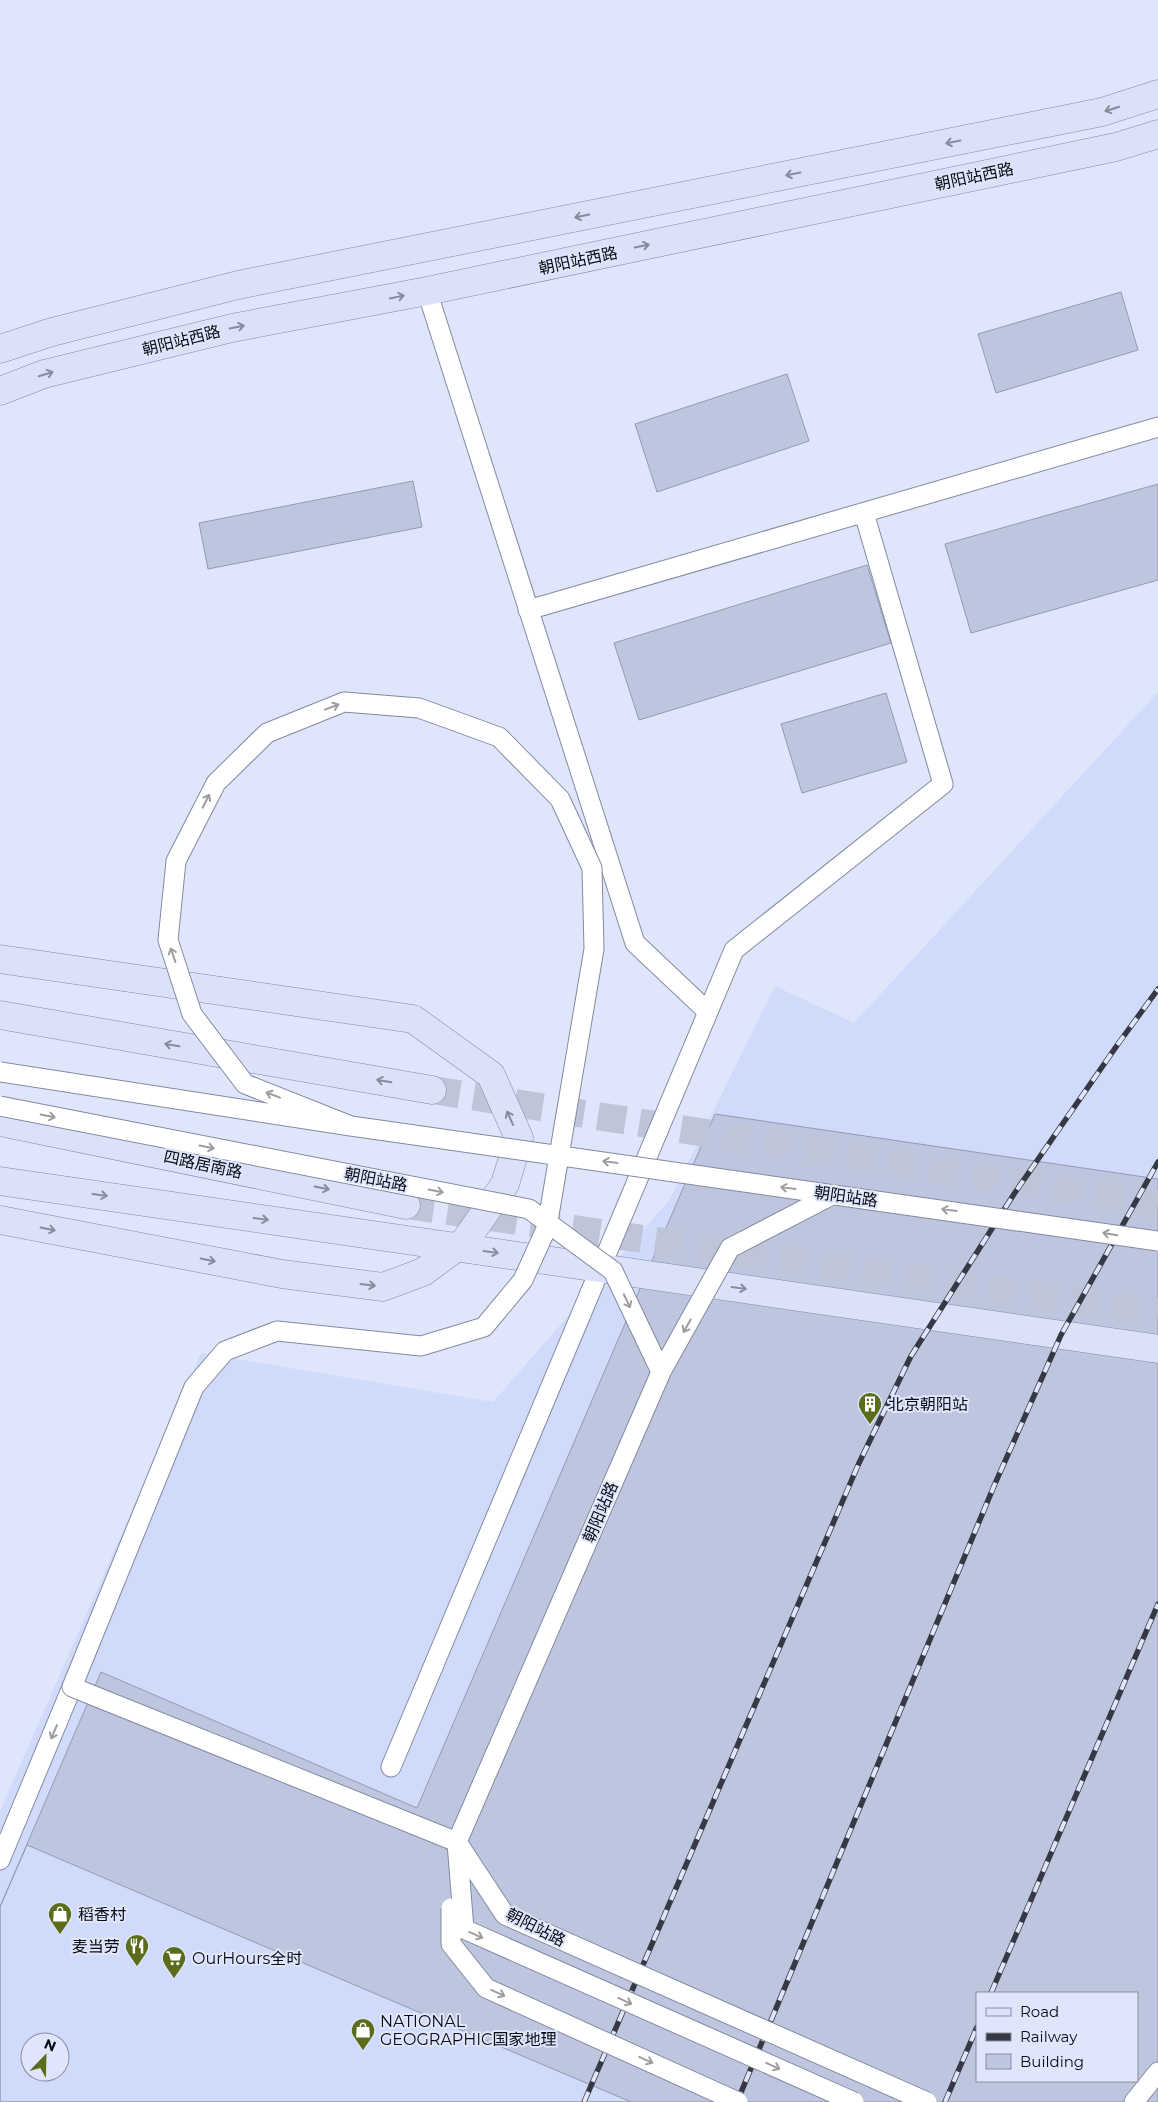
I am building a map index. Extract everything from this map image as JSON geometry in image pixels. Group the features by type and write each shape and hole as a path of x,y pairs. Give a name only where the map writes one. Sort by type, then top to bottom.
{"main road":[{"path":"0,349 52,332 238,285 1102,112 1158,94"},
{"name":"朝阳站西路","path":"0,391 44,374 232,328 427,291 1116,147 1158,134"},
{"path":"0,958 413,1020 491,1075 519,1138 506,1184 465,1241 423,1272 382,1287 282,1274 0,1220"},
{"path":"0,1015 432,1090"},
{"name":"四路居南路","path":"0,1122 406,1205"},
{"path":"0,1181 1158,1349"}],"lane":[{"path":"427,291 635,943 707,1011"},
{"path":"528,610 1158,428"},
{"path":"390,1767 734,950 943,784 864,512"},
{"path":"0,1860 194,1387 225,1351 277,1331 421,1346 484,1326 523,1280 547,1227 594,949 592,868 560,799 499,737 419,708 344,702 267,733 216,783 176,861 168,940 192,1014 245,1084 351,1126"},
{"name":"朝阳站路","path":"0,1072 351,1126 1158,1241"},
{"name":"朝阳站路","path":"0,1106 529,1209 613,1271 661,1372 457,1842 505,1915 926,2102"},
{"path":"661,1372 730,1248 834,1194"},
{"path":"72,1687 457,1842"},
{"path":"457,1842 451,1898 451,1944 486,1988 738,2102"},
{"path":"457,1842 464,1929 854,2102"},
{"path":"1134,2102 1158,2072"}],"shaded area":[{"name":"北京朝阳站","path":"1158,692 1158,2102 0,2102 0,1811 201,1353 493,1402 670,1199 775,986 854,1023"}],"building":[{"path":"1121,292 1138,350 996,393 978,334"},
{"path":"787,374 809,441 657,492 635,424"},
{"path":"413,481 422,527 208,569 199,523"},
{"path":"1158,484 1158,580 971,633 945,544"},
{"path":"867,565 891,643 639,720 614,643"},
{"path":"886,693 907,762 802,793 781,724"},
{"name":"北京朝阳站","path":"715,1114 1158,1179 1158,2102 0,2102 0,1907 101,1672 417,1808"},
{"path":"27,1845 631,2102 0,2102 0,1907"}],"tunnel":[{"path":"432,1090 1158,1204"},
{"path":"406,1205 1158,1313"}],"railway":[{"path":"584,2102 859,1463 911,1356 1014,1194 1158,989"},
{"path":"737,2102 994,1486 1061,1335 1158,1162"},
{"path":"991,1992 1158,1604"},
{"path":"945,2102 976,2029"}],"place":[{"name":"北京朝阳站","path":"870,1425"},
{"name":"稻香村","path":"60,1935"},
{"name":"麦当劳","path":"137,1967"},
{"name":"OurHours全时","path":"174,1979"},
{"name":"NATIONAL GEOGRAPHIC国家地理","path":"363,2051"}]}
